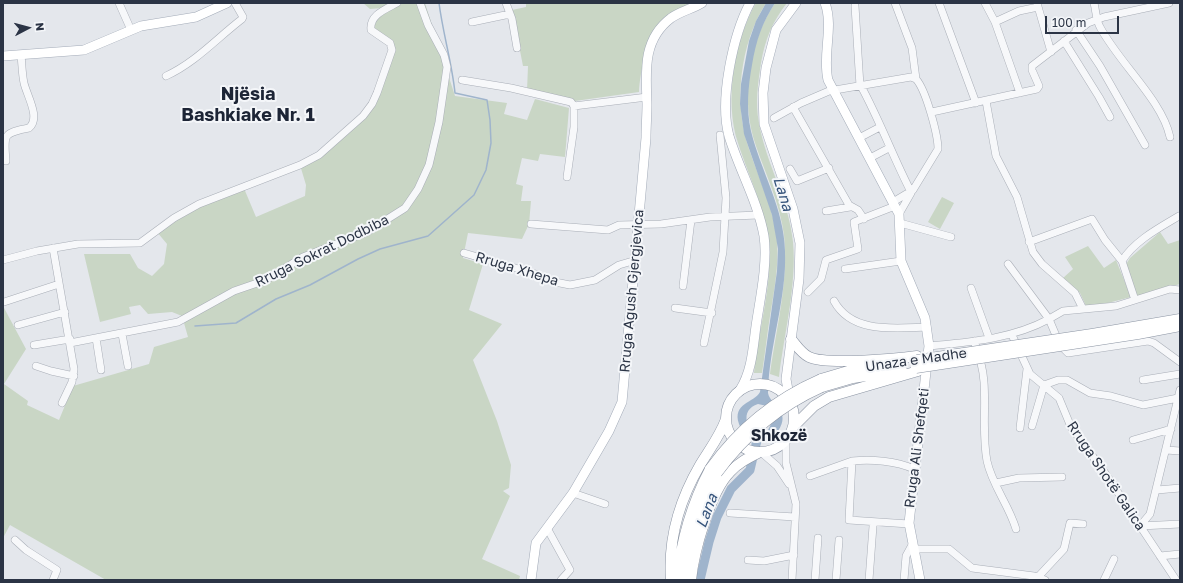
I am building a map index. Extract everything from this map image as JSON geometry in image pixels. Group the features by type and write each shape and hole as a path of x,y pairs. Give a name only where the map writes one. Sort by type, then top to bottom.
{"highway":[{"name":"Unaza e Madhe","path":"917,364 1024,344 1180,319"},
{"name":"Unaza e Madhe","path":"677,580 684,534 698,492 714,471 724,450 758,416 793,392 822,383 855,369 999,355 1180,326"},
{"path":"791,339 804,354 818,360 873,359 917,364"},
{"path":"691,580 705,524 717,493 730,471 754,453 778,447 786,441 793,426 814,406 829,397 917,364"},
{"path":"671,580 672,538 679,510 696,472 721,431 726,419 730,402 740,390 751,385 769,385 778,389 790,401 793,409 793,426"},
{"path":"726,419 731,437 737,444 754,453"},
{"path":"684,580 688,547 695,522 714,471"}],"main road":[{"path":"3,56 84,50 148,24 196,17 227,3"},
{"name":"Rruga Agush Gjergjevica","path":"531,580 535,546 573,493 609,431 622,402 646,138 647,97 645,77 648,57 654,38 670,19 702,3"},
{"path":"740,390 749,372 764,259 764,236 729,134 726,117 730,62 736,36 750,3"},
{"path":"790,401 786,380 799,279 800,243 793,209 764,124 763,93 766,68 776,30 784,16 796,3"},
{"path":"825,3 828,15 826,72 833,90 897,212"},
{"name":"Rruga Ali Shefqeti","path":"897,212 901,261 903,269 922,309 927,327 929,346 909,524 912,547 920,580"}],"street":[{"path":"119,3 131,30"},
{"path":"166,76 200,56 242,19 243,17 235,3"},
{"path":"3,260 53,248 94,242 140,242 150,237 174,218 199,204 300,165 319,155 363,116 372,104 385,74 392,50 390,43 371,30 372,21 378,13 397,3"},
{"name":"Rruga Sokrat Dodbiba","path":"34,345 122,334 178,322 234,291 266,280 303,257 372,230 405,208 418,189 429,165 439,122 447,67 444,55 428,25 420,3"},
{"path":"506,3 510,14 517,48"},
{"path":"895,3 912,48 916,79 936,110"},
{"path":"939,3 976,103"},
{"path":"985,3 995,22 1020,93"},
{"path":"1094,3 1100,27 1116,52 1165,119 1170,137"},
{"path":"897,212 938,149 931,118 936,110 986,101 1038,88 1038,84 1031,67 1076,30 1098,18 1169,3"},
{"path":"995,22 1037,5 1051,52"},
{"path":"855,6 860,86 879,120 880,127 889,148 911,192"},
{"path":"472,22 510,14"},
{"path":"1076,30 1100,66 1145,145"},
{"path":"1064,41 1099,96 1110,117"},
{"path":"6,161 4,138 11,131 29,128 33,123 34,115 24,85 21,55"},
{"path":"774,118 793,107 833,90 911,77 916,79"},
{"path":"462,80 511,88 571,102 574,106 574,127 567,177"},
{"path":"574,106 647,97"},
{"path":"986,101 996,156 1017,197 1029,242 1037,258 1075,293 1083,309"},
{"path":"793,107 850,207"},
{"path":"859,138 880,127"},
{"path":"704,343 712,313 722,262 725,216 725,181 720,135"},
{"path":"870,158 889,148"},
{"path":"790,169 797,181 829,168"},
{"path":"897,212 911,192"},
{"path":"826,211 850,207 858,210 864,218"},
{"path":"808,292 821,279 826,260 858,249 854,222 864,218 897,212 951,237"},
{"path":"531,224 608,230 619,225 638,225 725,216 758,215"},
{"path":"1122,261 1128,252 1154,231 1179,216"},
{"path":"1029,242 1092,219 1105,240 1122,261 1135,300"},
{"path":"683,286 691,220"},
{"path":"53,248 70,341 74,376 62,403"},
{"name":"Rruga Xhepa","path":"464,253 536,274 555,282 570,285 592,281 604,276 619,265 636,260"},
{"path":"845,269 901,261"},
{"path":"1008,264 1049,319 1060,345 1068,353 1148,341 1154,343 1180,362"},
{"path":"4,302 60,284"},
{"path":"971,288 989,338"},
{"path":"929,346 1012,335 1033,328 1063,311 1107,308 1170,289 1180,290"},
{"path":"834,301 839,311 845,316 867,326 891,328 927,327"},
{"path":"675,308 712,313"},
{"path":"18,325 65,312"},
{"path":"122,334 128,366"},
{"name":"Rruga Shotë Galica","path":"1012,335 1027,370 1034,378 1059,398 1071,427 1105,473 1176,580"},
{"path":"96,338 101,370"},
{"path":"974,341 981,363 984,381 984,436 987,462 1007,504 1016,529"},
{"path":"36,366 74,376"},
{"path":"1020,428 1027,370"},
{"path":"1143,380 1180,374"},
{"path":"1032,426 1044,385 1058,380 1067,380 1090,393 1111,396 1143,405 1179,394 1177,418 1171,429 1150,514 1140,526"},
{"path":"1134,440 1171,429"},
{"path":"786,441 786,463 795,499 792,580"},
{"path":"1166,450 1180,451"},
{"path":"754,453 777,466 792,489"},
{"path":"852,461 849,520 909,524"},
{"path":"810,476 852,461 891,462 914,469"},
{"path":"996,483 1018,478 1062,477"},
{"path":"1157,490 1180,488"},
{"path":"573,493 605,504"},
{"path":"730,513 795,517"},
{"path":"1038,577 1064,549 1070,523 1083,524"},
{"path":"1140,526 1180,524"},
{"path":"868,580 873,526"},
{"path":"547,528 570,570 561,580"},
{"path":"815,580 818,538"},
{"path":"14,540 26,550 57,570 53,580"},
{"path":"836,580 839,540"},
{"path":"904,580 906,556 912,547 949,549 972,568 1038,577 1045,580"},
{"path":"1160,556 1180,554"},
{"path":"748,560 764,561 794,555"},
{"path":"1104,580 1114,559"},
{"path":"1022,575 1030,580"}],"green space":[{"path":"363,3 425,3 455,96 507,103 504,114 527,120 535,99 569,108 565,157 540,154 538,161 522,158 516,184 523,186 521,201 531,201 529,224 522,239 468,233 463,258 483,264 469,310 502,324 473,360 497,421 511,465 509,488 503,491 510,496 482,559 520,576 519,580 106,580 10,525 3,538 3,306 26,349 4,384 28,401 27,405 59,420 73,386 149,364 154,347 188,337 182,316 172,312 148,314 140,305 129,307 131,314 100,322 84,254 130,254 138,268 152,276 164,264 167,244 157,232 166,224 243,186 256,217 305,196 306,185 300,165 310,160 368,110 392,46 371,30 383,8 370,9"},
{"path":"526,3 691,3 664,18 658,24 649,42 643,63 639,92 575,101 527,91 528,66 523,66 512,10 526,7"},
{"path":"756,3 766,3 750,36 745,55 740,93 744,131 773,217 777,241 776,278 762,373 754,373 767,294 769,247 761,207 738,143 732,109 732,90 737,53 748,18"},
{"path":"775,3 787,3 773,24 765,47 760,70 757,100 762,138 787,211 793,242 794,258 792,292 779,377 770,374 785,270 784,235 776,201 756,146 748,110 749,72 753,54 758,36"},
{"path":"942,197 954,203 940,229 928,222"},
{"path":"1160,232 1168,244 1180,240 1180,284 1137,296 1125,266 1130,258"},
{"path":"1088,246 1104,268 1116,260 1131,297 1100,305 1086,306 1080,293 1063,278 1073,269 1065,257"}],"water":[{"path":"766,3 775,3 763,25 755,48 749,82 748,106 749,123 755,146 781,220 785,251 785,269 781,304 771,357 768,393 782,413 783,418 782,424 778,431 762,442 759,447 752,446 751,439 740,427 738,417 738,412 741,408 760,392 777,271 778,249 772,215 744,134 740,104 741,84 749,41 756,21","holes":["758,404 767,406 774,418 768,430 760,432 747,422 747,413 752,407"]}],"waterway":[{"path":"195,326 236,323 276,299 310,285 380,249 428,236 474,195 486,170 491,143 487,100 455,93 439,3"},
{"name":"Lana","path":"700,580 709,542 717,517 731,489 750,470 758,436"}],"district":[{"name":"Njësia Bashkiake Nr. 1","path":"248,104"},
{"name":"Shkozë","path":"779,436"}]}
